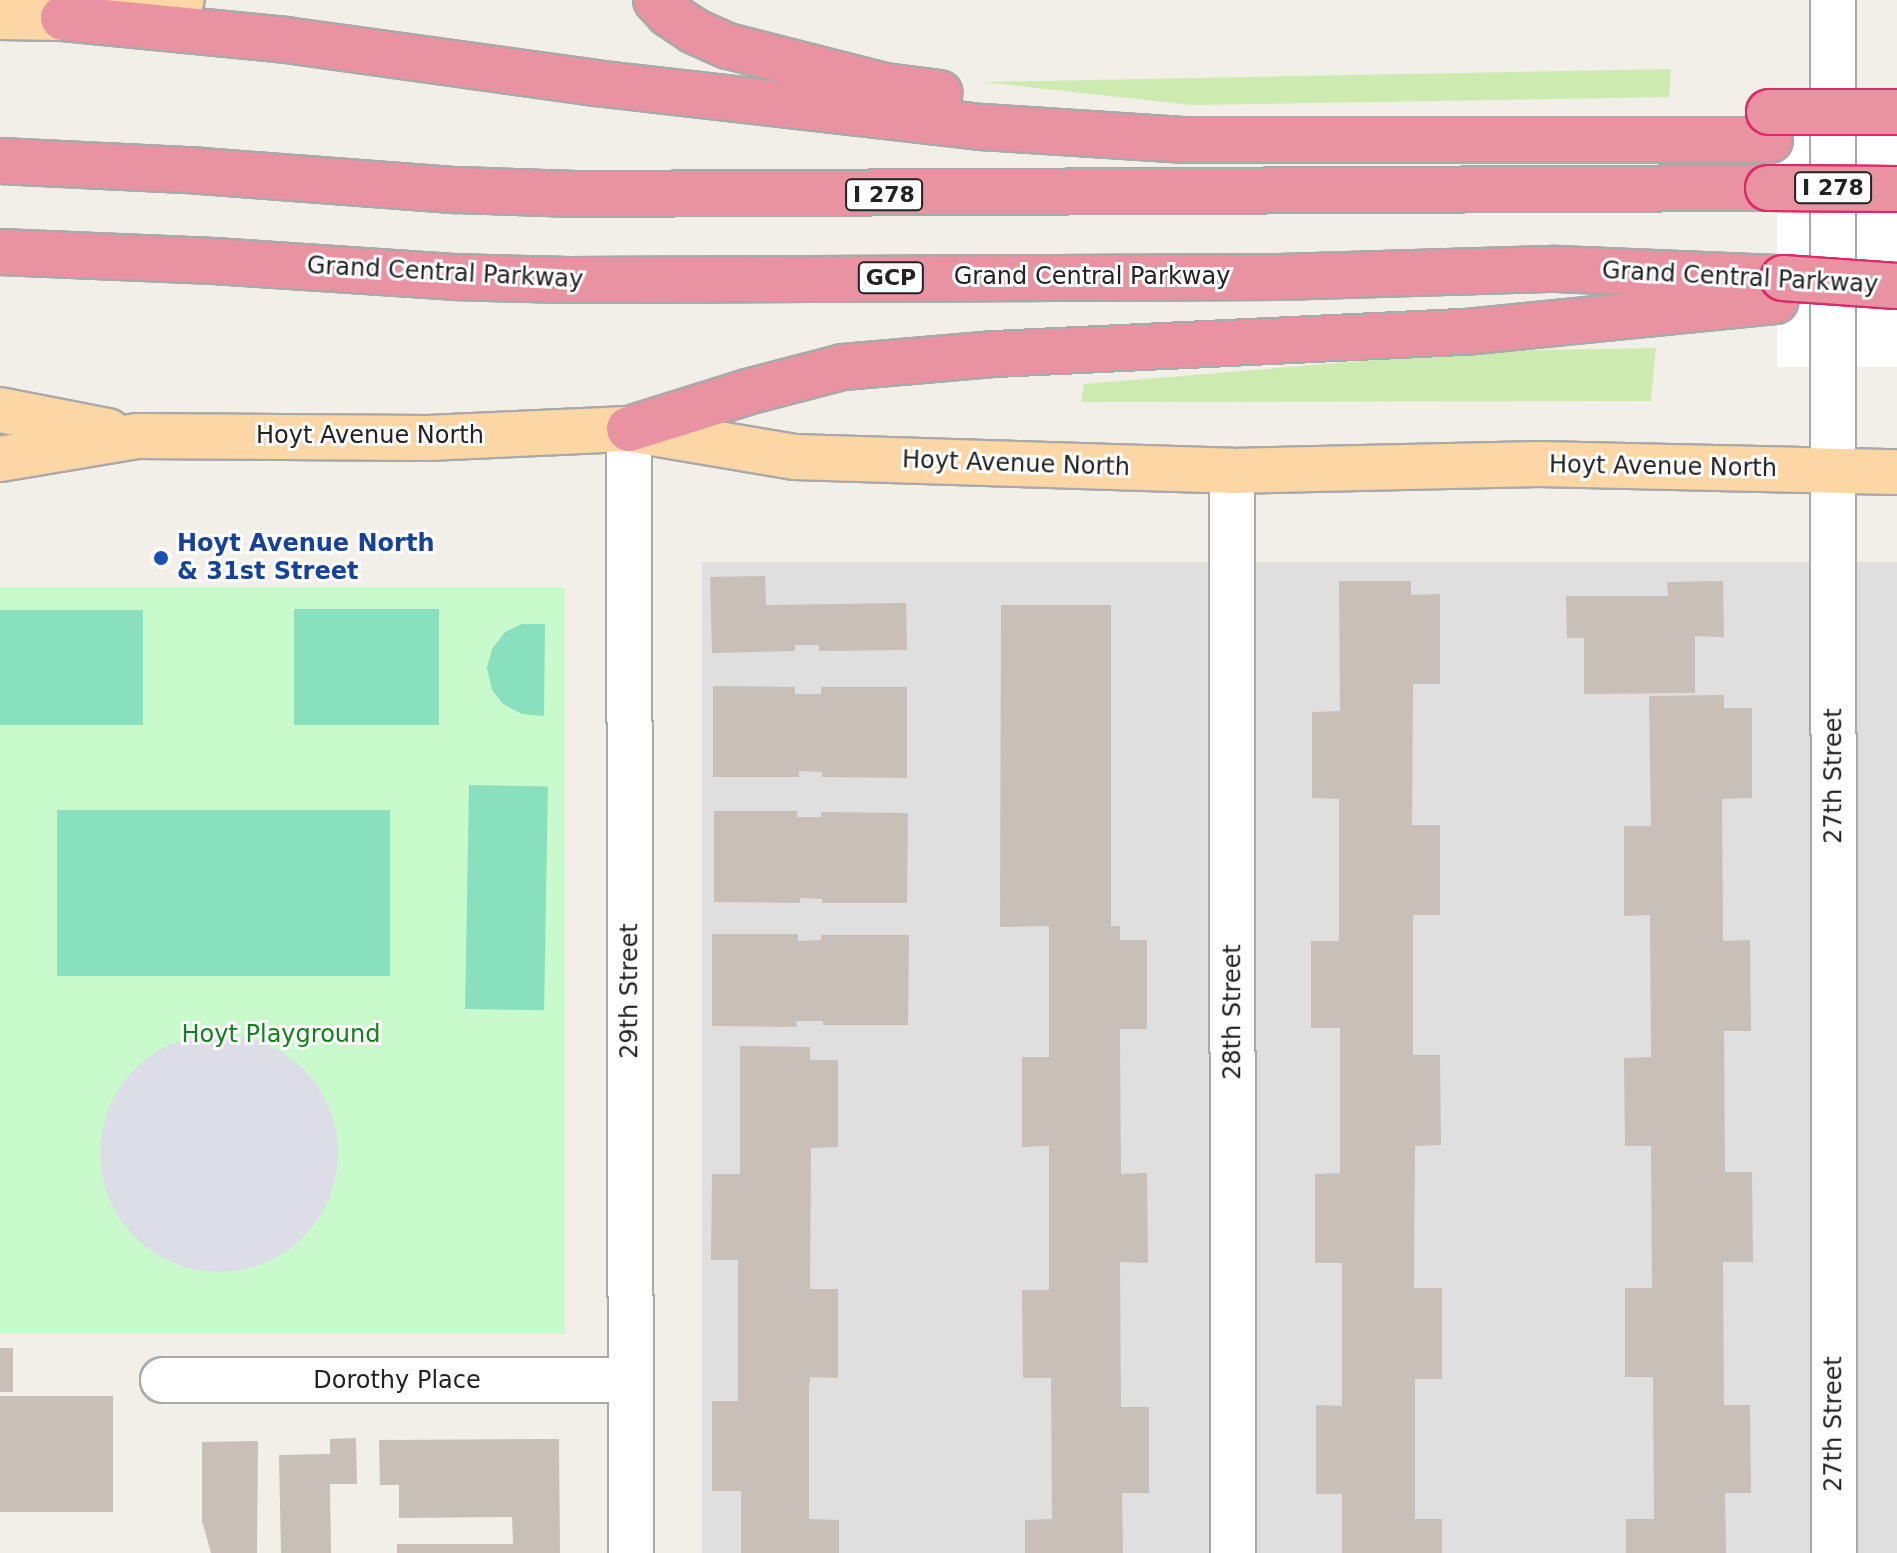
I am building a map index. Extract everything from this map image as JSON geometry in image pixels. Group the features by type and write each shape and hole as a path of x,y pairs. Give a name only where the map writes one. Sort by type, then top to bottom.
{"highway":[{"path":"656,0 669,14 694,31 728,46 885,86 968,96 1155,113 1770,126 1897,140"},
{"path":"63,18 286,40 595,83 1013,130 1183,140 1770,126 1897,112"},
{"name":"I 278","path":"0,161 186,170 456,190 620,195 1897,189"},
{"name":"Grand Central Parkway","path":"0,252 214,261 453,277 568,280 1279,277 1556,269 1784,289 1897,288"},
{"path":"629,429 843,367 995,354 1466,332 1784,289"}],"main road":[{"path":"0,17 63,18 182,0"},
{"name":"Hoyt Avenue North","path":"0,410 137,436"},
{"name":"Hoyt Avenue North","path":"0,459 137,436 428,438 629,429 795,457 1232,471 1539,464 1897,472"}],"street":[{"name":"27th Street","path":"1833,0 1834,1553"},
{"name":"29th Street","path":"629,429 631,1553"},
{"name":"28th Street","path":"1232,471 1233,1553"},
{"name":"Dorothy Place","path":"163,1380 631,1380"}],"shaded area":[{"path":"702,562 1897,562 1897,1553 702,1553"},
{"path":"219,1034 242,1036 265,1043 303,1069 329,1107 336,1130 336,1176 329,1199 303,1237 265,1263 242,1270 219,1272 196,1270 173,1263 135,1237 109,1199 102,1176 100,1153 102,1130 109,1107 135,1069 173,1043 196,1036"}],"green space":[{"path":"1671,69 1669,97 1192,105 983,82"},
{"path":"1656,348 1651,401 1081,402 1084,384 1482,351"},
{"name":"Hoyt Playground","path":"0,587 565,587 565,1334 0,1334"},
{"path":"294,609 439,609 439,725 294,725"},
{"path":"0,610 143,610 143,725 0,725"},
{"path":"522,624 545,624 544,716 522,714 503,704 492,690 487,668 492,649 505,632"},
{"path":"469,785 548,786 544,1010 465,1009"},
{"path":"57,810 390,810 390,976 57,976"}],"pier":[{"path":"1777,98 1897,98 1897,367 1777,367"}],"building":[{"path":"765,576 766,605 906,603 907,650 819,651 819,645 795,645 795,651 712,653 710,577"},
{"path":"1339,581 1411,581 1411,595 1440,594 1440,684 1413,684 1412,825 1440,825 1440,915 1413,915 1413,1055 1440,1055 1441,1145 1415,1146 1414,1288 1442,1288 1442,1379 1415,1379 1415,1519 1442,1519 1442,1553 1342,1553 1342,1494 1316,1494 1316,1405 1342,1406 1342,1263 1315,1263 1315,1174 1340,1173 1340,1028 1311,1028 1311,941 1339,941 1339,799 1312,798 1312,712 1340,711"},
{"path":"1723,581 1724,637 1695,636 1695,693 1584,694 1584,638 1567,638 1566,596 1668,596 1667,582"},
{"path":"1001,605 1111,605 1111,926 1120,926 1120,940 1147,940 1147,1029 1120,1029 1120,1042 1121,1174 1147,1173 1148,1263 1120,1262 1121,1407 1149,1407 1149,1493 1122,1493 1123,1553 1025,1553 1025,1520 1052,1519 1051,1378 1023,1378 1022,1290 1049,1290 1049,1146 1022,1147 1022,1057 1049,1057 1049,926 1000,927"},
{"path":"713,686 795,687 795,694 821,694 821,687 907,687 907,778 822,777 822,772 799,771 799,777 713,777"},
{"path":"1724,695 1724,708 1752,708 1752,798 1722,799 1723,941 1750,940 1751,1031 1724,1031 1725,1172 1752,1172 1753,1262 1723,1262 1724,1405 1750,1405 1751,1493 1725,1493 1726,1553 1626,1553 1626,1519 1654,1519 1653,1377 1625,1377 1625,1288 1652,1288 1651,1146 1625,1146 1624,1058 1651,1057 1650,915 1624,916 1624,826 1651,826 1649,696"},
{"path":"714,811 797,811 797,817 821,817 821,812 908,813 907,903 822,903 822,899 800,898 800,903 714,902"},
{"path":"712,934 798,934 798,941 821,940 821,935 909,935 908,1025 823,1025 823,1021 796,1021 797,1027 712,1026"},
{"path":"740,1046 810,1047 810,1060 838,1060 838,1147 811,1148 810,1289 838,1289 838,1378 810,1377 809,1519 839,1520 839,1553 741,1553 741,1491 712,1491 712,1401 738,1401 738,1260 711,1260 712,1174 740,1174"},
{"path":"0,1348 13,1348 13,1392 0,1392"},
{"path":"0,1396 113,1396 113,1512 0,1512"},
{"path":"356,1438 357,1484 330,1484 331,1553 281,1553 279,1455 330,1454 330,1439"},
{"path":"559,1439 560,1553 397,1553 397,1544 513,1544 512,1517 399,1518 399,1485 380,1485 379,1440"},
{"path":"258,1441 257,1553 211,1553 202,1521 202,1442"}],"place":[{"name":"Hoyt Avenue North & 31st Street","path":"161,558"}]}
